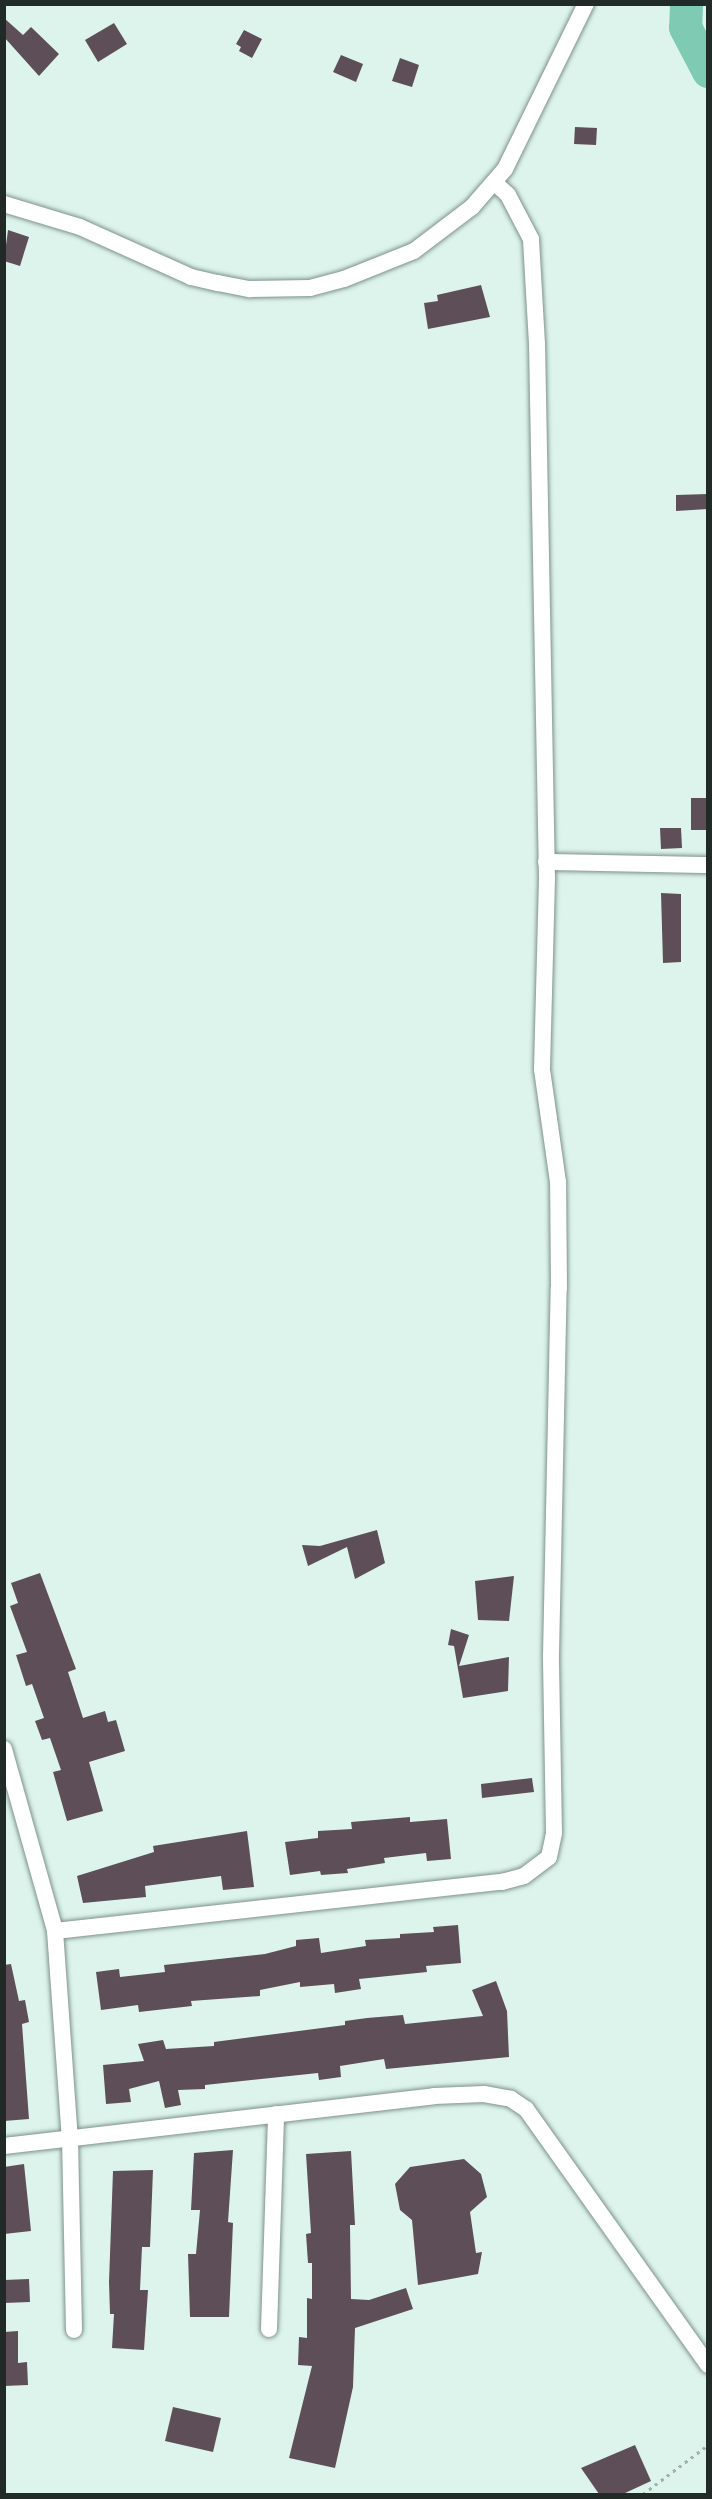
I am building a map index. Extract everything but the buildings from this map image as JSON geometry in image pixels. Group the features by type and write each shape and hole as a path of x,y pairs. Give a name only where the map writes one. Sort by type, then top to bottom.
{"street":[{"path":"4,204 80,227 191,277 250,289 310,288 414,251 472,207 505,169 586,4"},
{"path":"55,1931 502,1881 524,1876 549,1857 554,1833 550,1655 559,1276 558,1182 542,1069 546,862 535,291 531,239 508,195 494,182"},
{"path":"546,862 708,865"},
{"path":"4,1749 55,1931 70,2139 74,2330"},
{"path":"4,2146 434,2096 484,2094 511,2099 526,2109 708,2365"},
{"path":"269,2329 276,2114"}],"path":[{"path":"643,2494 708,2445"}],"waterway":[{"path":"686,4 685,27 708,71"}]}
